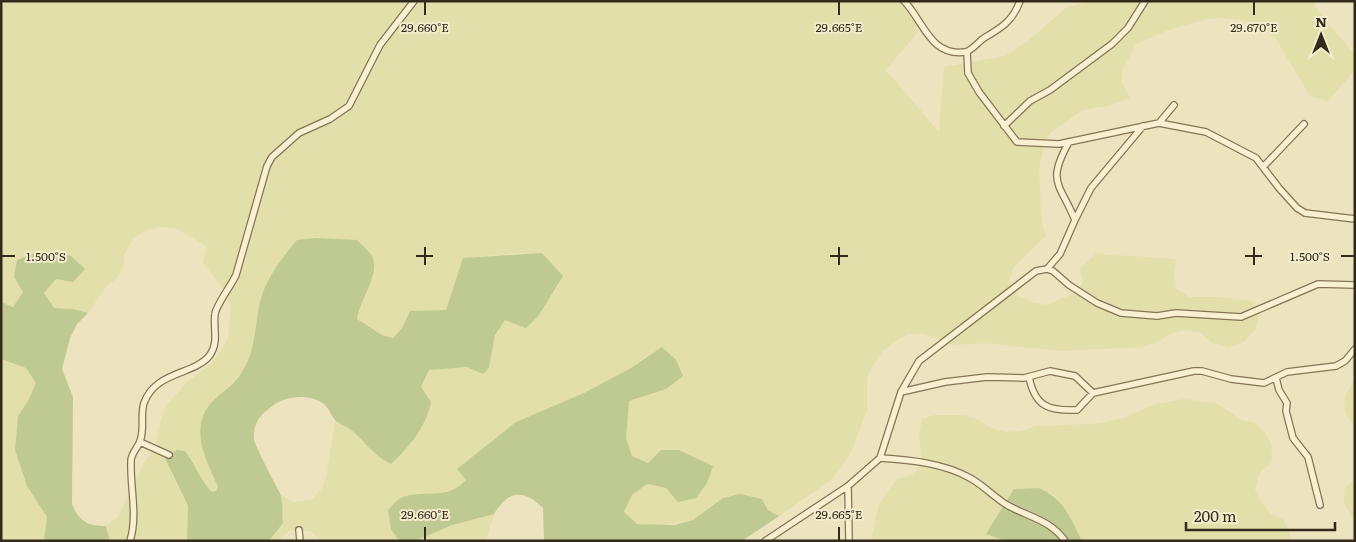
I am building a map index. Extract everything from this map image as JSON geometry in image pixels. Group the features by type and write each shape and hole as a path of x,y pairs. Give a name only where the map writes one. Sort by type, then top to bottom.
{"street":[{"path":"130,541 134,520 131,460 140,442 144,403 153,390 174,374 204,360 214,345 214,314 217,306 230,290 236,275 264,172 272,157 299,133 335,116 349,106 380,45 414,1"},
{"path":"904,1 920,27 935,44 946,50 966,52 1006,26 1017,10 1020,1"},
{"path":"1004,126 1030,102 1050,90 1112,44 1128,28 1145,1"},
{"path":"966,52 968,73 979,92 1017,142 1042,144 1069,142 1159,123 1206,132 1256,158 1279,188 1297,208 1305,213 1355,219"},
{"path":"1159,123 1174,105"},
{"path":"1264,166 1304,124"},
{"path":"765,541 848,486 880,458 901,392 918,361 1036,271 1048,269 1060,254 1074,220 1092,188 1143,126"},
{"path":"1069,142 1060,158 1055,178 1074,220"},
{"path":"1048,269 1097,304 1121,313 1150,316 1176,312 1241,317 1318,284 1355,285"},
{"path":"1029,376 1035,397 1056,410 1077,410 1094,394 1194,371 1264,383 1287,372 1336,366 1345,361 1355,349"},
{"path":"901,392 945,382 987,377 1029,376 1050,371 1075,376 1094,394"},
{"path":"1276,378 1286,402 1286,411 1293,438 1308,457 1320,505"},
{"path":"140,442 170,455"},
{"path":"880,458 916,461 954,470 972,479 1009,506 1052,526 1066,541"},
{"path":"848,486 849,541"},
{"path":"299,530 300,541"}],"shaded area":[{"path":"1,1 913,1 917,33 886,70 939,132 944,67 1005,56 1027,42 1067,7 1093,1 1314,1 1315,7 1355,55 1355,70 1328,101 1310,96 1276,39 1261,27 1243,20 1207,19 1171,29 1136,44 1122,71 1122,83 1130,98 1107,106 1083,110 1050,133 1044,144 1039,169 1042,224 1046,236 1013,268 1009,283 1018,295 1031,302 1046,305 1073,294 1083,282 1080,269 1096,254 1176,259 1174,273 1175,288 1189,297 1221,297 1252,301 1259,315 1255,330 1243,342 1228,347 1212,343 1200,332 1185,330 1169,334 1156,343 1141,347 1060,351 984,343 953,345 924,334 908,334 882,352 873,365 867,378 867,410 851,453 832,479 779,516 768,510 762,499 708,510 693,520 656,526 637,524 624,511 632,495 647,484 666,488 661,450 648,463 632,456 626,438 629,401 647,395 647,356 631,368 584,393 516,422 457,469 466,480 456,489 438,494 420,494 391,529 399,541 322,541 310,531 290,530 278,541 269,541 283,523 281,495 294,502 312,500 322,488 327,473 335,420 350,429 362,443 431,402 421,387 430,370 448,367 489,368 495,335 505,320 548,299 559,285 521,253 463,258 446,310 410,311 402,328 393,338 382,335 357,319 359,305 374,275 316,238 297,240 275,270 260,305 255,339 242,373 215,399 203,450 218,488 213,492 203,483 193,461 172,475 188,506 187,541 110,541 106,526 118,517 145,461 155,448 161,418 167,405 187,382 211,364 221,351 228,338 231,308 225,291 203,263 206,246 177,229 162,227 146,230 133,238 124,255 124,263 118,277 106,287 88,313 73,309 54,308 44,293 56,279 85,269 14,277 23,291 13,307 1,302"},
{"path":"1,359 26,368 36,383 28,401 18,416 15,450 27,486 47,517 44,541 1,541"},
{"path":"1355,378 1355,427 1345,412 1345,397"},
{"path":"1184,399 1216,403 1241,420 1255,423 1266,433 1272,447 1271,462 1259,474 1255,489 1261,502 1271,514 1284,520 1292,541 1082,541 1066,511 1055,496 1039,488 986,533 1006,541 871,541 879,504 897,479 911,475 922,465 919,434 922,419 935,415 965,415 979,420 991,428 1006,432 1021,431 1036,426 1095,424 1124,418 1152,405"},
{"path":"1355,480 1355,521 1344,503 1345,487"},
{"path":"487,514 494,514 486,541 415,541 452,525"}],"green space":[{"path":"316,238 357,240 370,253 373,258 373,273 357,319 382,335 393,338 402,328 410,311 446,310 463,258 542,253 563,276 539,315 526,328 505,320 495,335 489,368 483,374 467,367 429,370 421,387 431,402 429,411 411,443 391,464 374,452 351,430 337,421 326,406 318,401 311,398 297,397 283,400 271,407 263,413 258,421 254,439 280,493 283,523 269,541 187,541 188,506 165,458 177,450 185,451 208,487 212,492 216,491 218,487 201,442 201,423 204,414 207,408 238,378 250,356 261,297 274,271 297,240"},
{"path":"52,251 71,256 85,269 73,282 56,279 44,293 54,308 73,309 88,313 77,324 70,338 62,369 73,397 72,504 84,521 89,524 106,526 110,541 44,541 47,517 27,486 15,450 18,416 28,401 36,383 26,368 1,359 1,302 13,307 23,292 14,277 17,260 35,253"},
{"path":"662,347 676,360 683,376 666,389 629,401 626,438 632,456 648,463 661,450 679,450 713,466 707,483 696,498 678,502 666,488 647,484 632,495 624,512 637,524 674,525 693,520 723,498 740,494 762,499 768,510 779,516 742,541 544,541 543,508 523,495 517,495 505,500 494,514 452,525 415,541 399,541 391,529 388,510 399,499 412,495 444,492 459,486 466,480 457,469 516,422 584,393 631,368"},
{"path":"1039,488 1061,503 1070,516 1082,541 1006,541 986,534 1014,489"}]}
